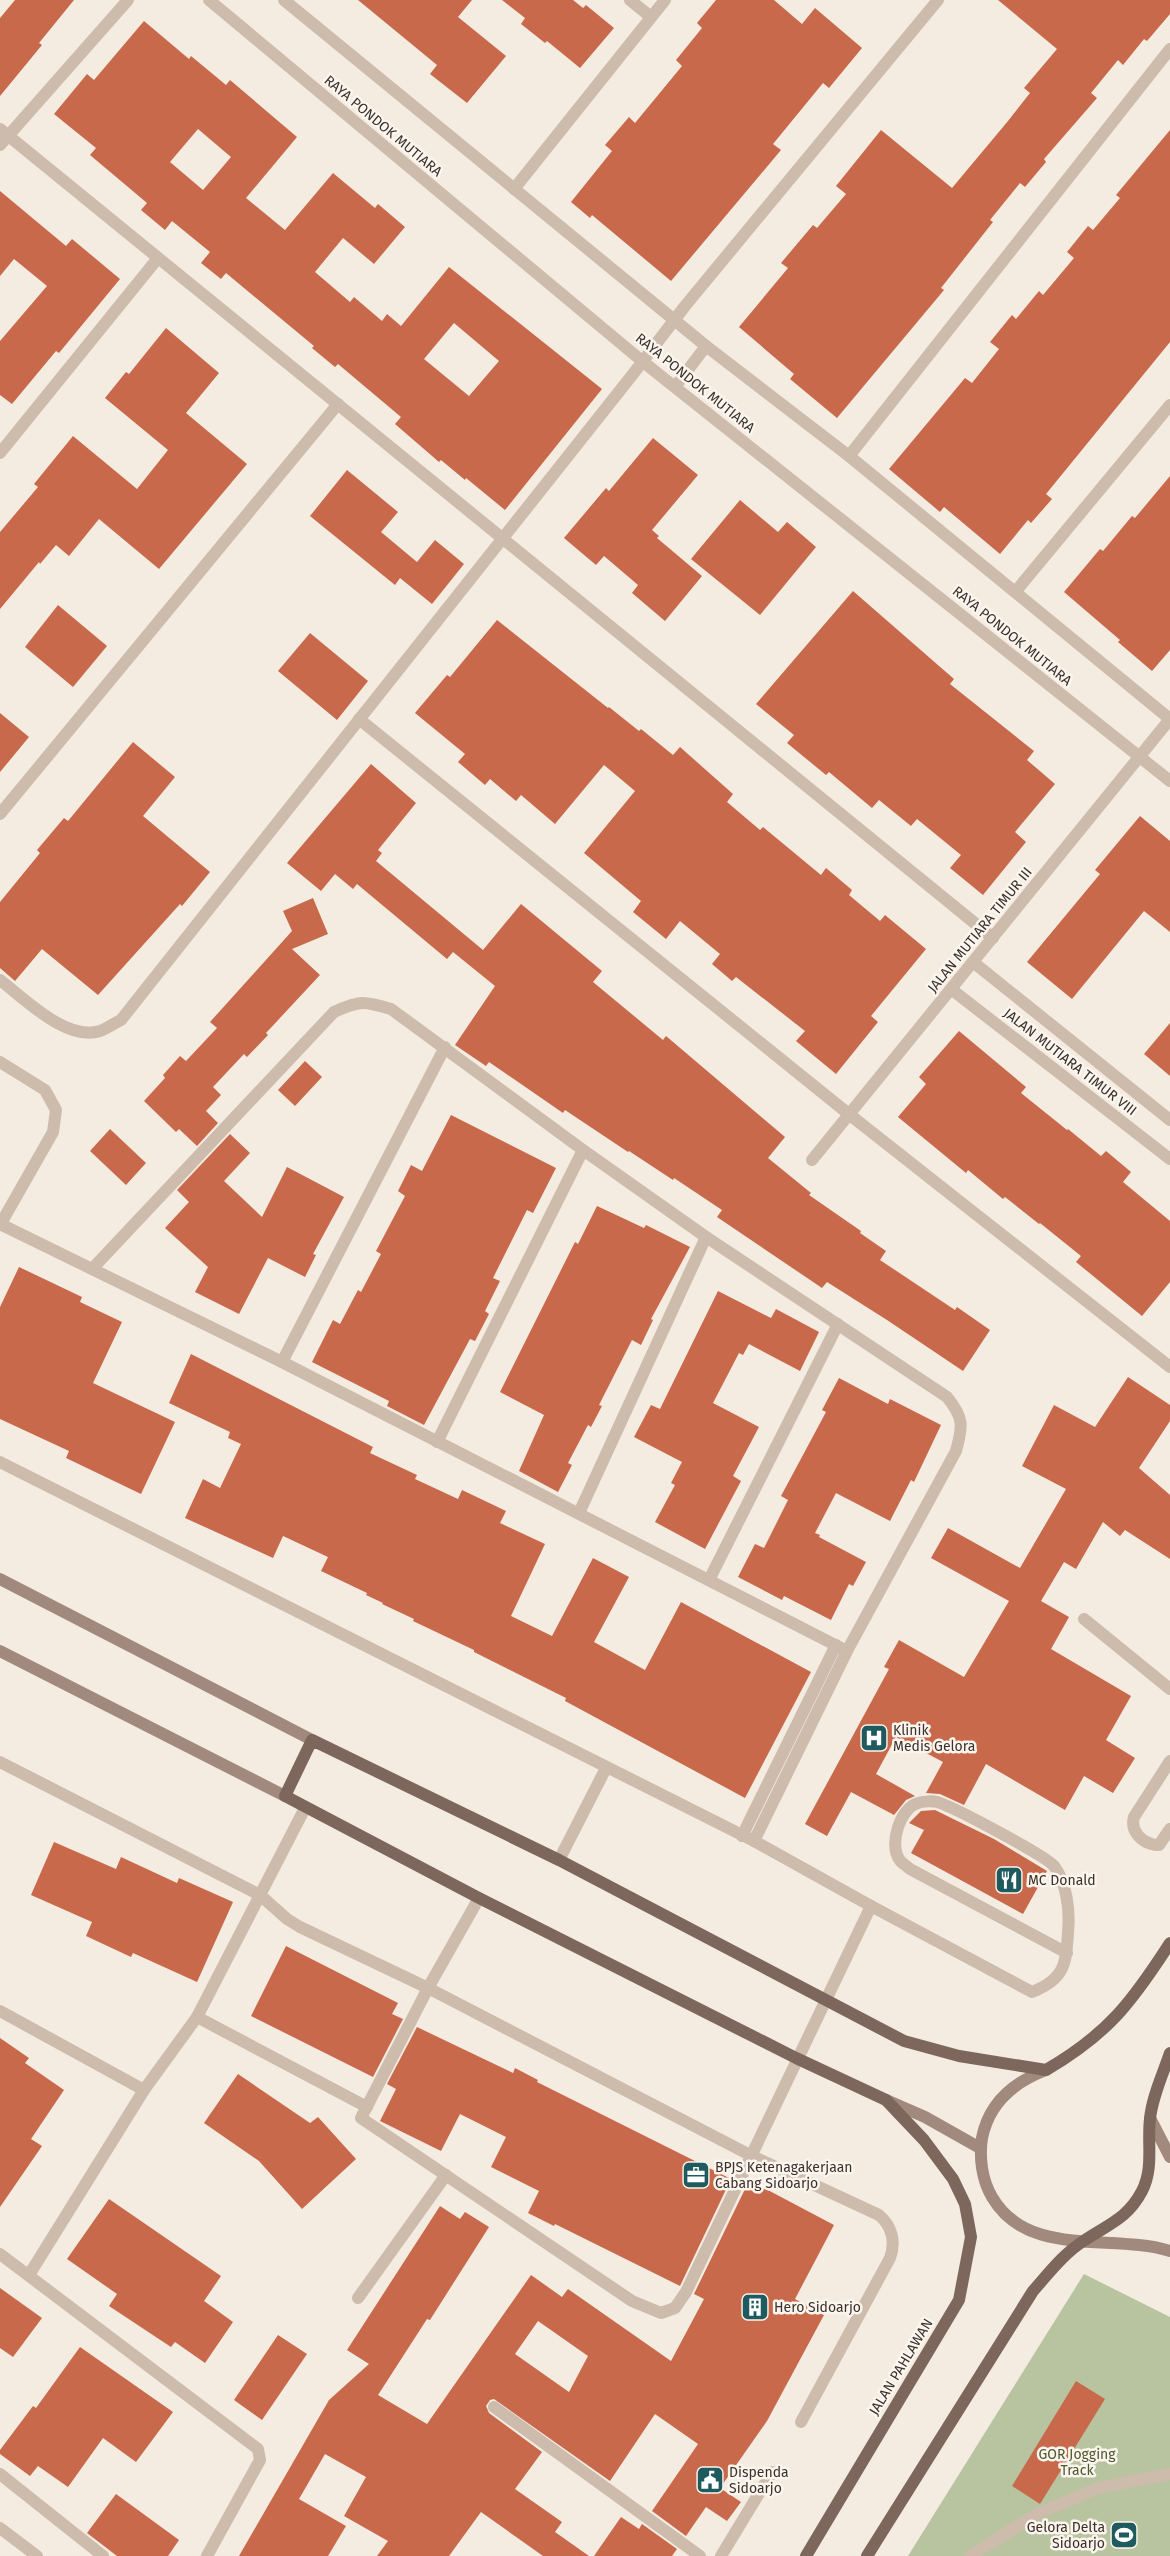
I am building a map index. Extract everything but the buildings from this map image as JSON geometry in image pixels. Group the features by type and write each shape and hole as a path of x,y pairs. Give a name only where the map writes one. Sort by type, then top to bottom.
{"main road":[{"path":"0,1579 312,1740 559,1860 826,2002 904,2041 959,2056 1046,2070"},
{"path":"0,1651 285,1796 479,1898 796,2058 925,2117 980,2148"},
{"path":"285,1796 312,1740"},
{"path":"1170,1943 1145,1983 1097,2037 1077,2052 1046,2070 1026,2078 1008,2090 994,2107 984,2127 980,2148 987,2188 1008,2217 1022,2228 1038,2235 1056,2239 1151,2246 1170,2251"},
{"path":"868,2556 1033,2291 1055,2265 1084,2240 1113,2225 1130,2209 1142,2190 1150,2168 1150,2118 1170,2053"},
{"name":"JALAN PAHLAWAN","path":"806,2556 958,2300 971,2237 965,2204 953,2179 924,2140 886,2100"},
{"path":"1150,2118 1170,2157"}],"street":[{"path":"128,0 2,137 158,258 994,938"},
{"name":"RAYA PONDOK MUTIARA","path":"209,0 642,361 1170,781"},
{"path":"284,0 706,346 849,456 1170,719"},
{"path":"630,0 651,17"},
{"path":"514,189 665,0"},
{"path":"0,980 66,1029 85,1033 100,1031 121,1020 503,539 674,319 938,0"},
{"path":"849,456 1170,50"},
{"path":"0,453 158,258"},
{"path":"675,387 706,346"},
{"path":"0,814 338,404"},
{"path":"1016,591 1170,405"},
{"path":"359,719 850,1116 1170,1366"},
{"name":"JALAN MUTIARA TIMUR III","path":"812,1160 850,1116 1170,719"},
{"name":"JALAN MUTIARA TIMUR VIII","path":"973,962 1170,1120"},
{"name":"JALAN MUTIARA TIMUR VIII","path":"951,989 1170,1159"},
{"path":"92,1269 334,1012 355,1002 369,1002 391,1009 583,1150 706,1237 947,1397 958,1410 963,1427 956,1451 841,1648 742,1836"},
{"path":"282,1362 445,1047"},
{"path":"0,1062 44,1090 56,1110 53,1132 0,1225 282,1362 841,1648"},
{"path":"437,1442 583,1150"},
{"path":"578,1513 706,1237"},
{"path":"709,1580 838,1324"},
{"path":"0,1462 754,1841 1032,1992 1050,1985 1062,1969 1067,1953 1070,1918 1065,1890 1054,1866 1015,1841 936,1802 917,1803 907,1811 898,1828 895,1847 899,1860 910,1868 1067,1953"},
{"path":"1084,1619 1170,1689"},
{"path":"754,1841 841,1648"},
{"path":"1170,1761 1134,1817 1131,1826 1133,1831 1155,1846 1159,1845 1170,1829"},
{"path":"0,1762 260,1895 287,1919 300,1927 428,1988 752,2156 879,2216 888,2223 894,2248 890,2258 801,2422"},
{"path":"559,1860 606,1768"},
{"path":"29,2275 144,2090 197,2017 305,1808"},
{"path":"479,1898 428,1988 361,2119 632,2301 661,2313 675,2308 686,2292 752,2156 796,2058 826,2002 871,1906"},
{"path":"0,2012 144,2090"},
{"path":"197,2017 367,2107"},
{"path":"358,2298 446,2175"},
{"path":"0,2254 258,2448 260,2460 207,2556"},
{"path":"494,2407 700,2556"},
{"path":"721,2556 772,2472"},
{"path":"0,2474 103,2556"},
{"path":"970,2556 1035,2515 1098,2488 1170,2474"},
{"path":"0,2528 37,2556"}],"green space":[{"name":"GOR Jogging Track","path":"1084,2274 1170,2317 1170,2556 908,2556"}],"place":[{"name":"Klinik Medis Gelora","path":"874,1738"},
{"name":"MC Donald","path":"1009,1880"},
{"name":"BPJS Ketenagakerjaan Cabang Sidoarjo","path":"696,2175"},
{"name":"Hero Sidoarjo","path":"755,2307"},
{"name":"Dispenda Sidoarjo","path":"710,2480"},
{"name":"Gelora Delta Sidoarjo","path":"1124,2535"}]}
